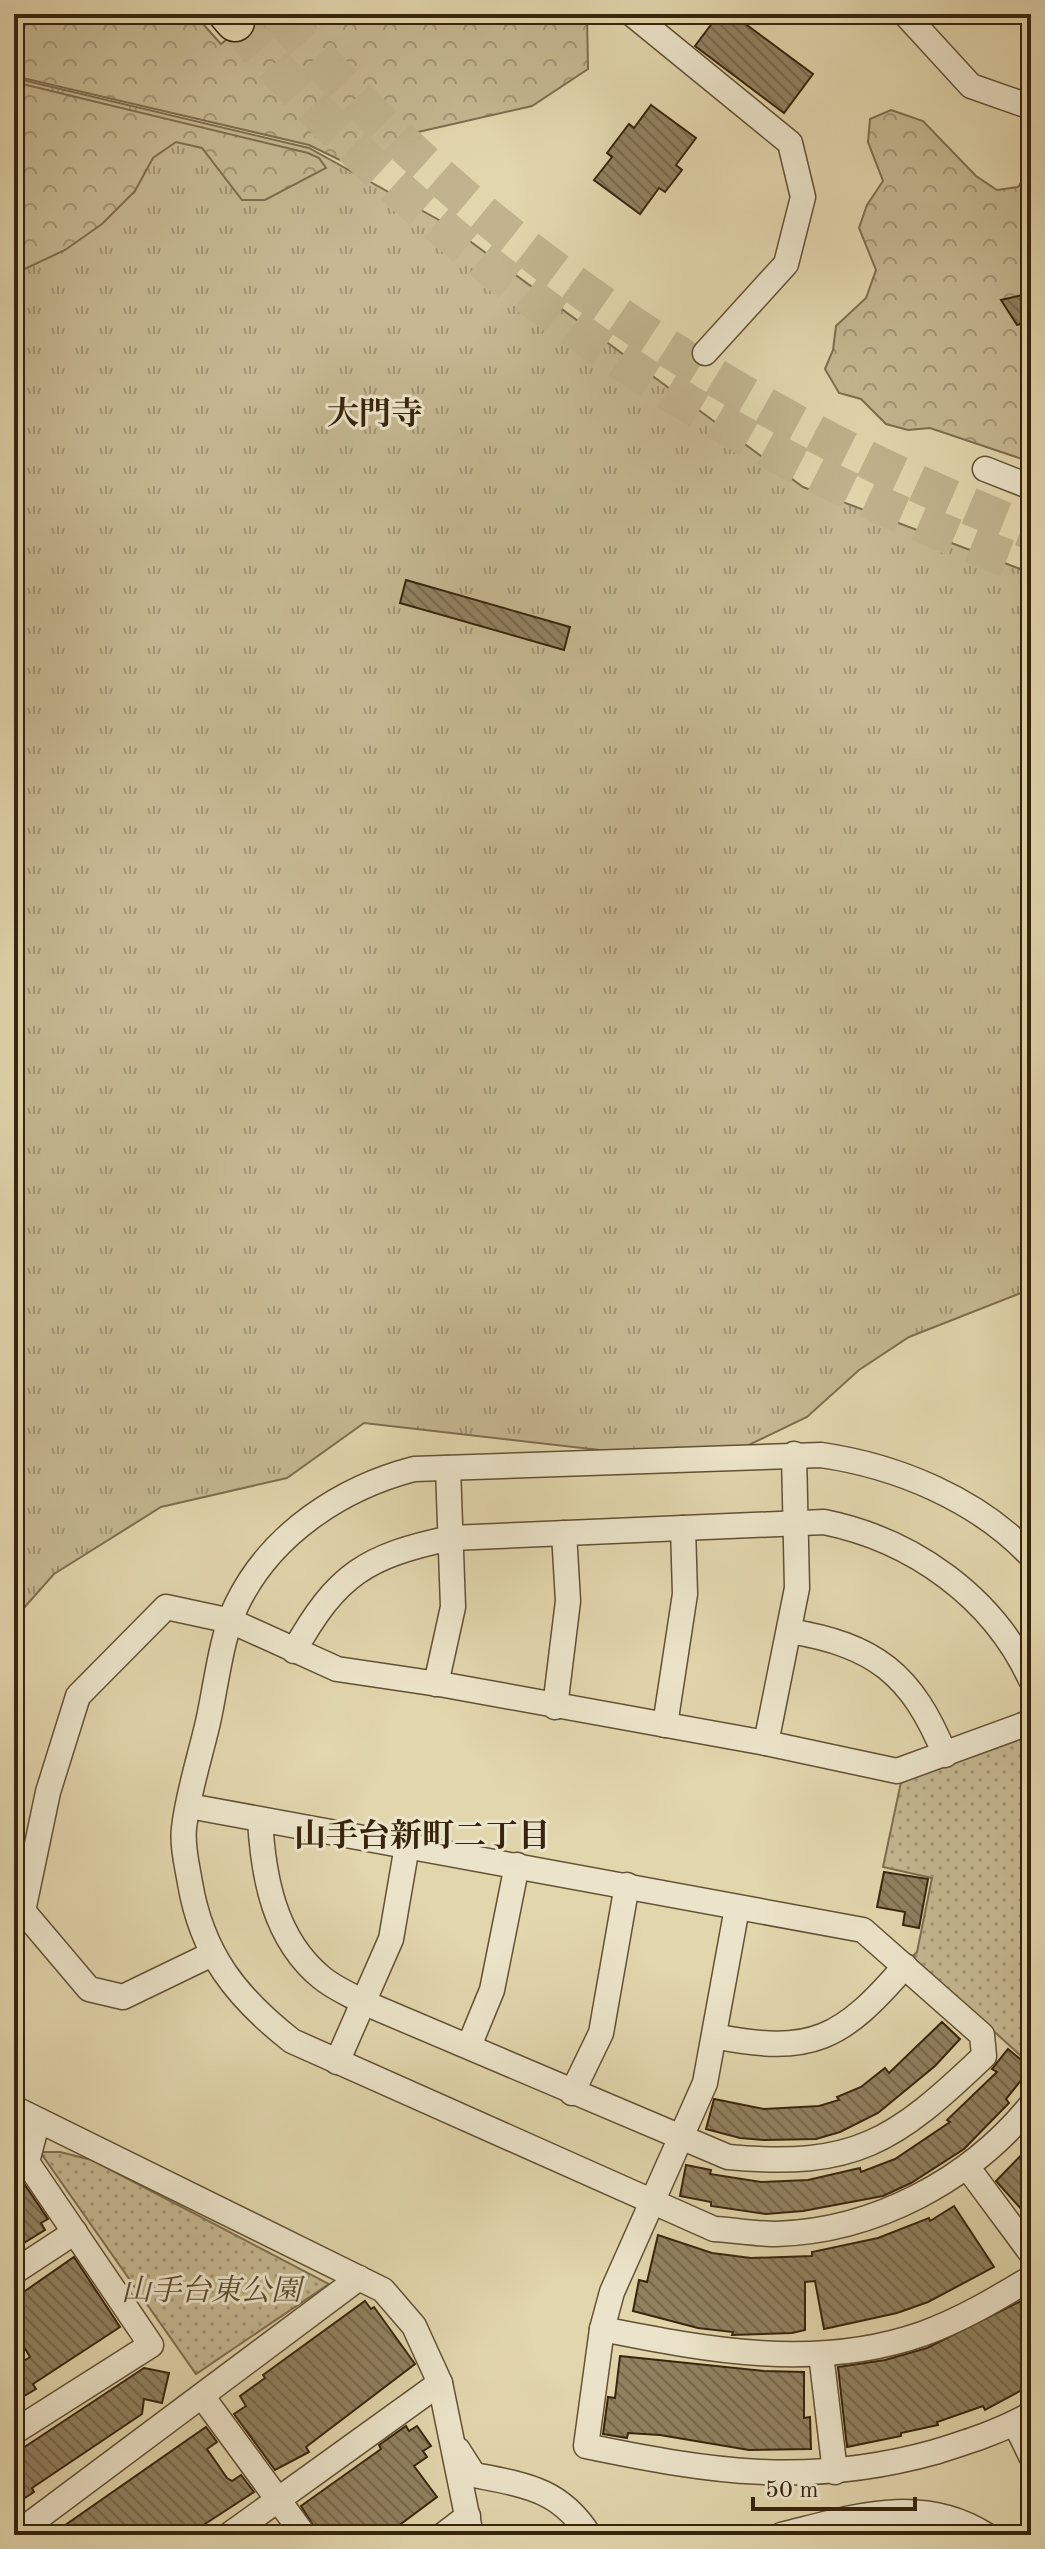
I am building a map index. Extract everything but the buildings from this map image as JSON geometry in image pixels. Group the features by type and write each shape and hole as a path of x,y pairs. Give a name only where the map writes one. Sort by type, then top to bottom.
{"street":[{"path":"632,14 790,143 803,197 786,264 705,353"},
{"path":"905,14 971,86 1031,107"},
{"path":"985,469 1031,487"},
{"path":"766,1743 797,1588 794,1454"},
{"path":"1031,1556 978,1514 895,1471 862,1461 794,1454 414,1469 382,1478 317,1512 267,1559 237,1604 184,1829 185,1852 201,1931 212,1954 265,2020 292,2041 714,2229 776,2234 843,2224 921,2196 968,2168 1007,2134 1031,2105"},
{"path":"436,1684 453,1607 448,1468"},
{"path":"294,1651 328,1596 350,1576 382,1555 451,1538 824,1522 855,1528 885,1541 958,1584 992,1615 1015,1645 1031,1680"},
{"path":"665,1725 685,1594 683,1528"},
{"path":"555,1707 568,1601 564,1533"},
{"path":"212,1954 123,1997 89,1989 23,1911 48,1792 78,1696 166,1607 231,1621 337,1669 766,1743 897,1771 1031,1722"},
{"path":"789,1631 851,1646 882,1663 909,1686 929,1715 945,1755"},
{"path":"189,1806 627,1885 863,1930 982,2035 984,2056 925,2112 893,2133 854,2149 818,2159 773,2161 728,2157 365,2003 321,1977 281,1926 262,1866 260,1819"},
{"path":"337,2062 391,1939 407,1846"},
{"path":"469,2046 492,1990 517,1865"},
{"path":"572,2093 601,2033 627,1885"},
{"path":"737,1908 705,2083 612,2292 602,2329 586,2446 676,2465 763,2474 835,2472 905,2460 1023,2419 1031,2456"},
{"path":"714,2036 751,2044 787,2045 822,2038 849,2024 905,1966"},
{"path":"14,2108 383,2290 414,2326 440,2383 470,2526 443,2535"},
{"path":"14,2135 38,2120"},
{"path":"14,2432 151,2345 27,2162 38,2120"},
{"path":"968,2168 1031,2253"},
{"path":"14,2272 75,2232"},
{"path":"15,2535 359,2278"},
{"path":"602,2329 703,2349 774,2356 821,2354 872,2347 922,2334 977,2310 1031,2278"},
{"path":"821,2354 835,2472"},
{"path":"229,2535 440,2383"},
{"path":"202,2396 304,2535"},
{"path":"455,2445 474,2475 548,2492 578,2517 589,2535"},
{"path":"781,2535 854,2517 906,2509 938,2513 986,2535"}],"green space":[{"path":"14,14 194,14 221,44 257,14 587,14 588,69 532,106 405,135 369,174 309,145 14,76"},
{"path":"14,78 309,148 448,225 803,487 1031,573 1031,1289 909,1337 859,1370 807,1417 730,1454 661,1457 364,1423 287,1478 161,1507 54,1574 14,1619"},
{"path":"14,82 308,153 319,158 326,168 265,200 242,200 202,148 176,142 153,158 135,191 102,224 65,250 14,274"},
{"path":"891,110 923,121 976,176 997,190 1018,187 1031,168 1031,462 930,428 908,430 886,424 861,399 839,393 825,369 833,350 836,326 866,298 876,270 859,228 867,205 883,181 868,142 870,119"},
{"path":"1031,1734 1031,2065 912,1957 917,1952 932,1878 883,1867 901,1782"},
{"name":"山手台東公園","path":"40,2152 60,2152 92,2160 329,2284 196,2374"}],"tunnel":[{"path":"279,14 357,98 441,177 530,251 623,319 721,381 822,437 925,487 1031,531"},
{"path":"235,22 317,112 405,195 499,274 598,346 701,411 808,470 918,522 1031,567"}],"district":[{"name":"大門寺","path":"375,413"},
{"name":"山手台新町二丁目","path":"422,1835"}]}
